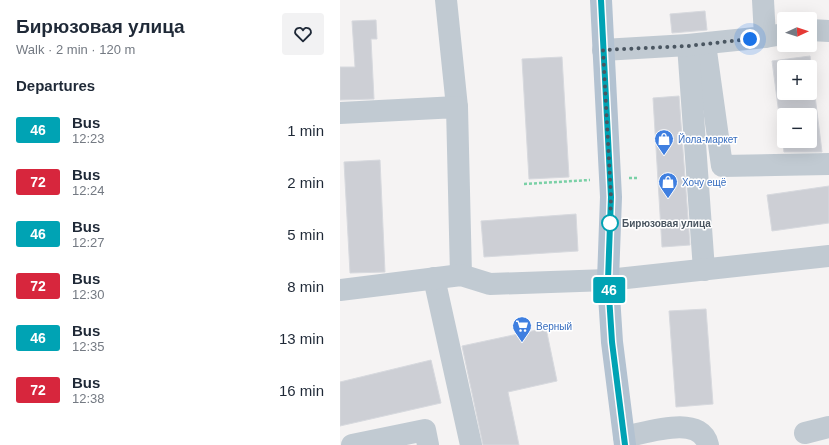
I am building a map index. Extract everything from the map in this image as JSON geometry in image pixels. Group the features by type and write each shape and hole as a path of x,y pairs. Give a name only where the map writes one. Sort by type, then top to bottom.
{"main road":[{"path":"601,0 610,179 608,280 612,342 625,441"}],"street":[{"path":"446,0 457,107 461,276"},
{"path":"603,50 697,44 775,35 763,0"},
{"path":"817,30 829,31"},
{"path":"697,44 722,166 829,164"},
{"path":"697,44 704,270"},
{"path":"340,113 457,107"},
{"path":"340,290 461,276 490,284 608,280 829,256"},
{"path":"434,278 471,445"},
{"path":"625,441 675,426 695,428 707,438 708,445"},
{"path":"805,433 829,427"},
{"path":"352,445 424,430 428,445"}],"path":[{"path":"524,184 636,178"}],"building":[{"path":"705,11 707,30 672,33 670,14"},
{"path":"376,20 377,39 371,39 374,99 340,100 340,67 355,67 352,21"},
{"path":"810,56 810,60 780,60"},
{"path":"562,57 569,177 529,179 522,59"},
{"path":"777,60 777,99 772,61"},
{"path":"679,96 690,245 662,247 653,98"},
{"path":"777,100 816,100 816,108 778,108"},
{"path":"817,112 822,152 784,152 783,148 817,148"},
{"path":"380,160 385,272 350,273 344,162"},
{"path":"829,186 829,223 772,231 767,195"},
{"path":"576,214 578,251 484,257 481,221"},
{"path":"706,309 713,404 676,407 669,311"},
{"path":"546,328 557,381 508,392 519,445 483,445 462,346"},
{"path":"431,360 441,403 340,426 340,382"}],"bus line":[{"name":"46","path":"601,0 611,197 608,280 612,342 625,445"}],"place":[{"name":"Йола-маркет","path":"664,156"},
{"name":"Хочу ещё","path":"668,199"},
{"name":"Бирюзовая улица","path":"610,223"},
{"name":"Верный","path":"522,343"}],"route":[{"path":"610,223 611,197 603,50 688,46 750,39"}]}
